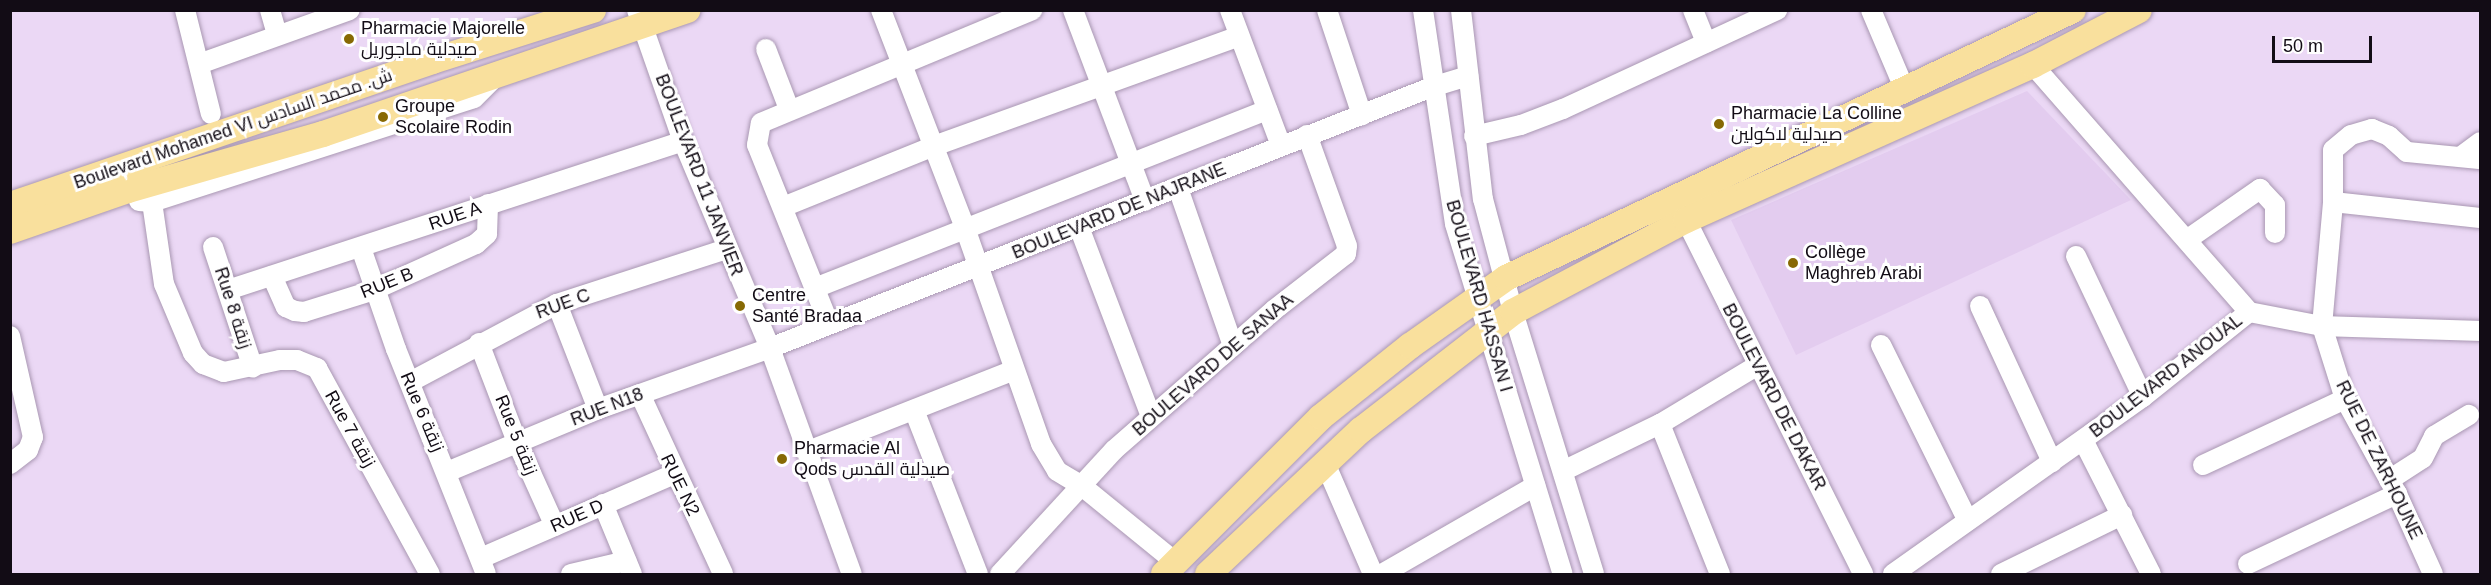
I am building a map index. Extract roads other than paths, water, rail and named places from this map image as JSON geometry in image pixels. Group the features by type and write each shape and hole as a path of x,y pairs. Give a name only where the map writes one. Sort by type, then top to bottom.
{"main road":[{"name":"Boulevard Mohamed VI ش. محمد السادس","path":"10,231 123,178 593,10"},
{"name":"Boulevard Mohamed VI ش. محمد السادس","path":"10,205 123,178 325,140 426,106 639,18 687,10"},
{"path":"1169,568 1321,417 1506,278 2073,10"},
{"path":"1208,574 1325,463 1513,312 1686,220 2033,64 2139,10"}],"street":[{"path":"185,10 211,114"},
{"path":"270,10 277,35"},
{"path":"199,63 350,10"},
{"path":"881,10 979,266 1012,371 1051,462 1057,471 1082,486 1169,568"},
{"path":"829,324 757,145 757,134 761,123 789,109 902,66 1032,10"},
{"path":"1073,10 1099,87 1145,201"},
{"path":"1230,10 1281,146"},
{"path":"1327,10 1362,115"},
{"name":"BOULEVARD HASSAN I","path":"1424,10 1432,87 1455,224 1563,574"},
{"name":"BOULEVARD HASSAN I","path":"1461,10 1483,199 1506,278 1513,312 1594,574"},
{"path":"1693,10 1706,42"},
{"path":"1474,136 1521,125 1563,109 1777,10"},
{"path":"1870,10 1905,90"},
{"name":"BOULEVARD 11 JANVIER","path":"639,18 683,141 726,249 770,348 852,574"},
{"path":"783,207 934,146 1239,36"},
{"path":"766,49 789,109"},
{"path":"2033,64 2188,239 2249,312"},
{"name":"BOULEVARD DE NAJRANE","path":"770,348 1307,135 1432,87 1468,76"},
{"path":"814,288 1132,165 1267,110"},
{"name":"RUE DE ZARHOUNE","path":"2433,574 2393,487 2345,399 2322,326 2333,202 2333,150 2351,135 2376,130 2407,152 2441,157 2472,157"},
{"name":"BOULEVARD DE SANAA","path":"1000,574 1082,486 1151,417 1233,346 1346,254 1347,246 1307,135"},
{"path":"123,178 137,200 152,202 325,140"},
{"name":"RUE A","path":"228,290 683,141"},
{"path":"2472,157 2481,142"},
{"path":"1178,188 1233,346"},
{"path":"2188,239 2260,189 2275,205 2275,232"},
{"name":"Rue 7 زنقة","path":"152,202 164,284 181,328 203,364 224,372 297,360 317,369 430,574"},
{"path":"2333,202 2481,218"},
{"name":"RUE B","path":"272,276 286,307 295,311 304,312 374,290 476,244 487,234 488,204"},
{"name":"BOULEVARD DE DAKAR","path":"1686,220 1863,574"},
{"path":"1079,227 1151,417"},
{"name":"Rue 8 زنقة","path":"213,247 253,368"},
{"name":"Rue 6 زنقة","path":"361,248 374,290 484,566"},
{"name":"RUE C","path":"410,382 479,343 557,304 726,249"},
{"path":"2076,256 2143,397"},
{"path":"557,304 598,409"},
{"path":"1980,306 2052,462"},
{"name":"BOULEVARD ANOUAL","path":"1893,574 2143,397 2249,312 2322,326 2481,331"},
{"path":"10,336 33,437 28,450 10,464"},
{"name":"Rue 5 زنقة","path":"479,343 517,442 555,526"},
{"path":"1881,345 1968,521"},
{"name":"RUE N18","path":"447,472 598,409 770,348"},
{"path":"1563,471 1660,424 1758,364"},
{"path":"806,452 1012,371"},
{"name":"RUE N2","path":"640,394 674,474 723,574"},
{"path":"2203,465 2345,399"},
{"path":"914,410 978,574"},
{"path":"2248,564 2393,487 2423,458 2434,436 2469,415"},
{"path":"1660,424 1720,574"},
{"path":"2083,440 2151,574"},
{"path":"1325,463 1373,574"},
{"name":"RUE D","path":"484,566 555,526 674,474"},
{"path":"1382,574 1534,486"},
{"path":"572,574 630,568 603,504"},
{"path":"2001,574 2122,515"}],"place":[{"name":"Pharmacie Majorelle صيدلية ماجوريل","path":"349,39"},
{"name":"Groupe Scolaire Rodin","path":"383,117"},
{"name":"Pharmacie La Colline صيدلية لاكولين","path":"1719,124"},
{"name":"Collège Maghreb Arabi","path":"1793,263"},
{"name":"Centre Santé Bradaa","path":"740,306"},
{"name":"Pharmacie Al Qods صيدلية القدس","path":"782,459"}]}
